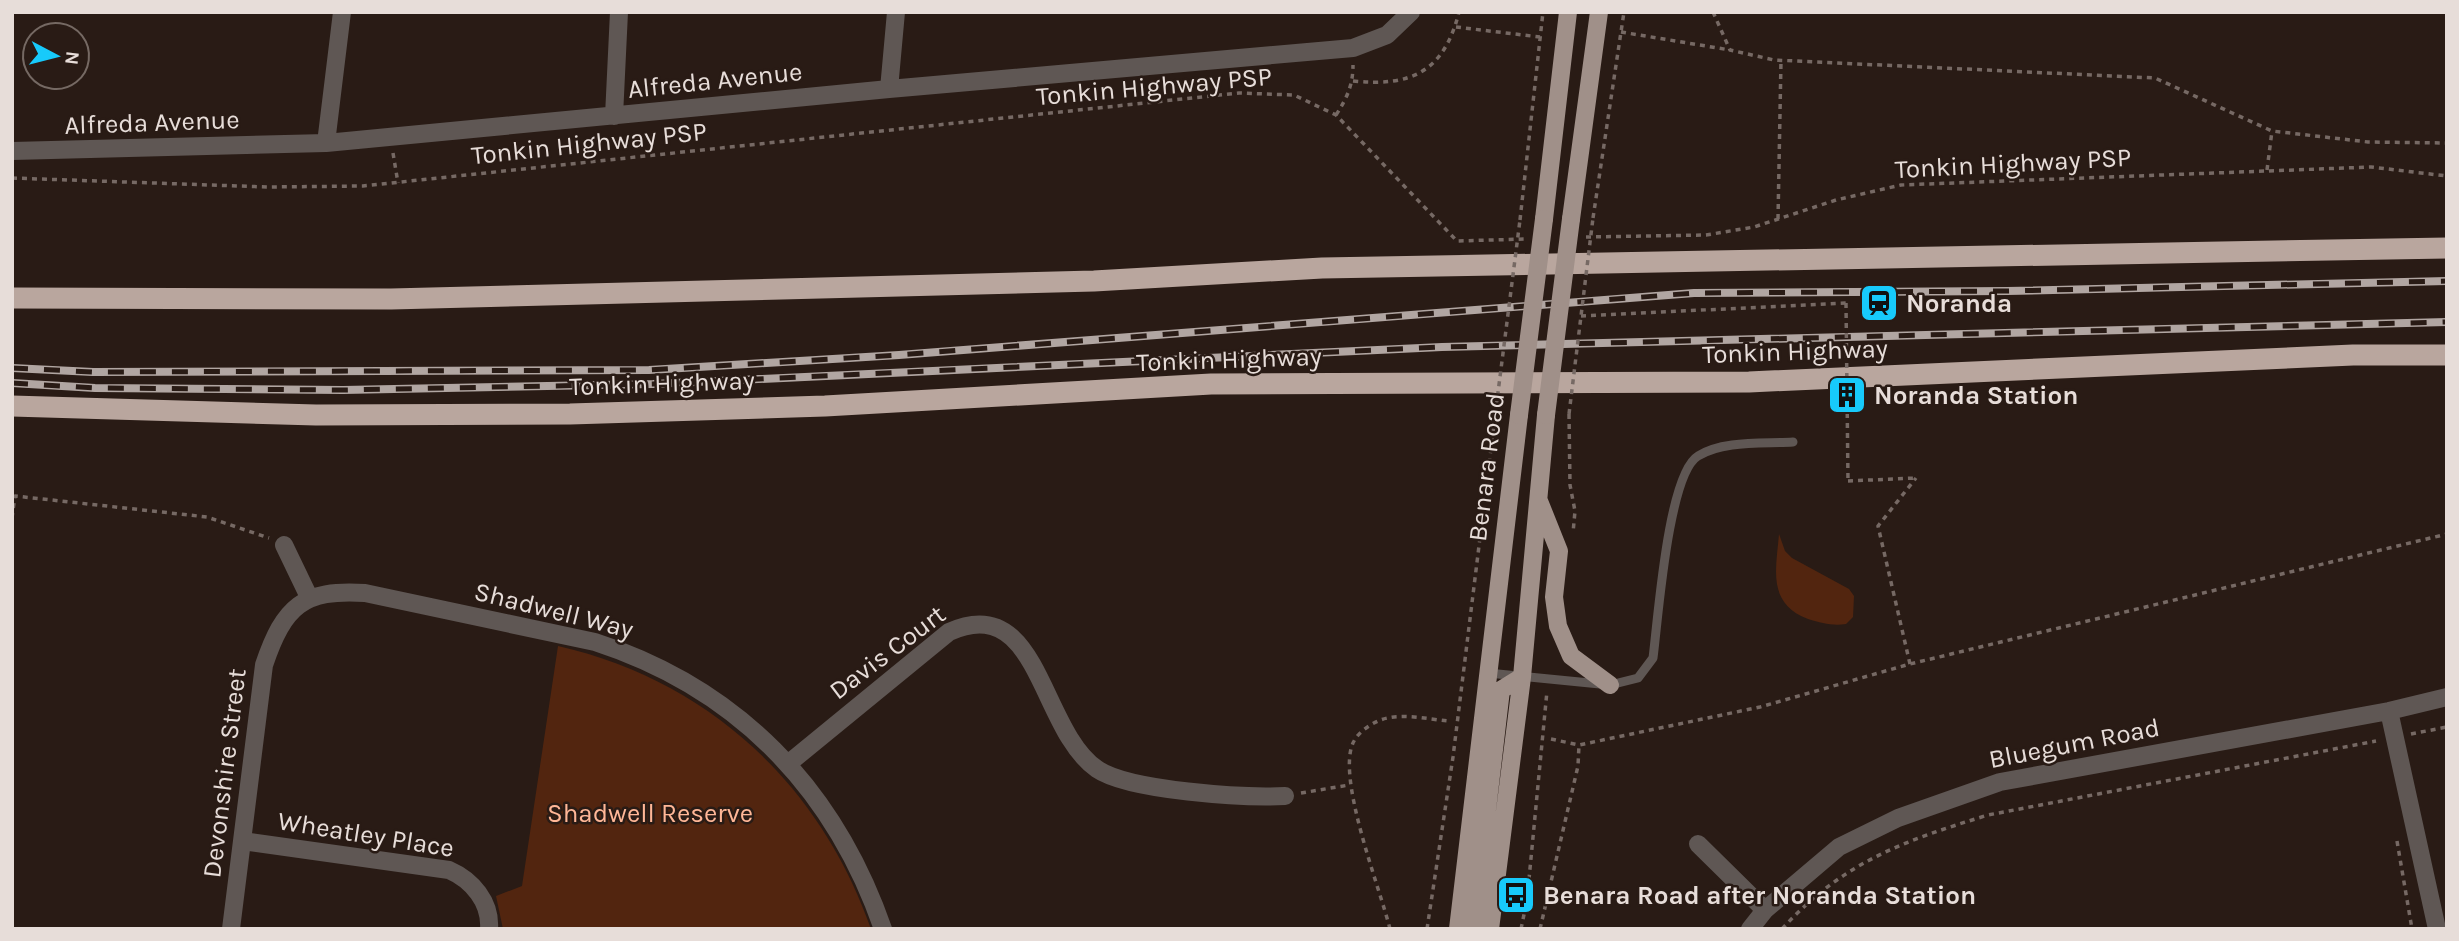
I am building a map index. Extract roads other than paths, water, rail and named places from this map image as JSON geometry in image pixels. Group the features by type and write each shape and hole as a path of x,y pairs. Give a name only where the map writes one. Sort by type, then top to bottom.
{"highway":[{"path":"12,298 418,299 1094,281 1350,267 2447,248"},
{"name":"Tonkin Highway","path":"12,406 278,414 570,414 825,406 1211,384 1749,382 2339,355 2447,355"}],"main road":[{"name":"Benara Road","path":"1458,929 1568,12"},
{"name":"Benara Road","path":"1490,929 1522,677 1546,415 1599,12"},
{"path":"1538,498 1559,551 1554,597 1558,626 1571,656 1610,685"},
{"path":"1473,929 1501,690 1522,677"}],"street":[{"path":"326,143 342,12"},
{"path":"614,116 620,12"},
{"path":"889,89 896,12"},
{"name":"Alfreda Avenue","path":"12,151 326,143 1353,48 1387,35 1412,12"},
{"path":"284,545 309,597"},
{"name":"Shadwell Way","path":"309,597 334,591 365,593 559,633 627,653 681,680 721,705 789,763 846,843 872,897 883,929"},
{"name":"Devonshire Street","path":"231,929 264,665 280,629 309,597"},
{"name":"Davis Court","path":"789,763 948,632 969,623 988,624 1018,640 1075,750 1100,771 1163,788 1250,798 1285,796"},
{"name":"Bluegum Road","path":"1750,929 1765,910 1839,847 1898,818 2000,782 2389,711 2447,697"},
{"path":"2389,711 2437,929"},
{"name":"Wheatley Place","path":"242,841 449,870 465,877 486,905 489,929"},
{"path":"1698,844 1765,910"}],"lane":[{"path":"1488,673 1610,685 1638,678 1654,658 1675,503 1685,471 1696,457 1711,450 1793,442"}],"railway":[{"path":"12,368 93,372 649,370 899,355 1694,293 2007,291 2447,281"},
{"path":"12,383 95,388 343,390 653,384 1442,347 2447,322"}],"place":[{"name":"Noranda","path":"1879,303"},
{"name":"Noranda Station","path":"1847,395"},
{"name":"Benara Road after Noranda Station","path":"1516,895"}],"park label":[{"name":"Shadwell Reserve","path":"650,813"}]}
